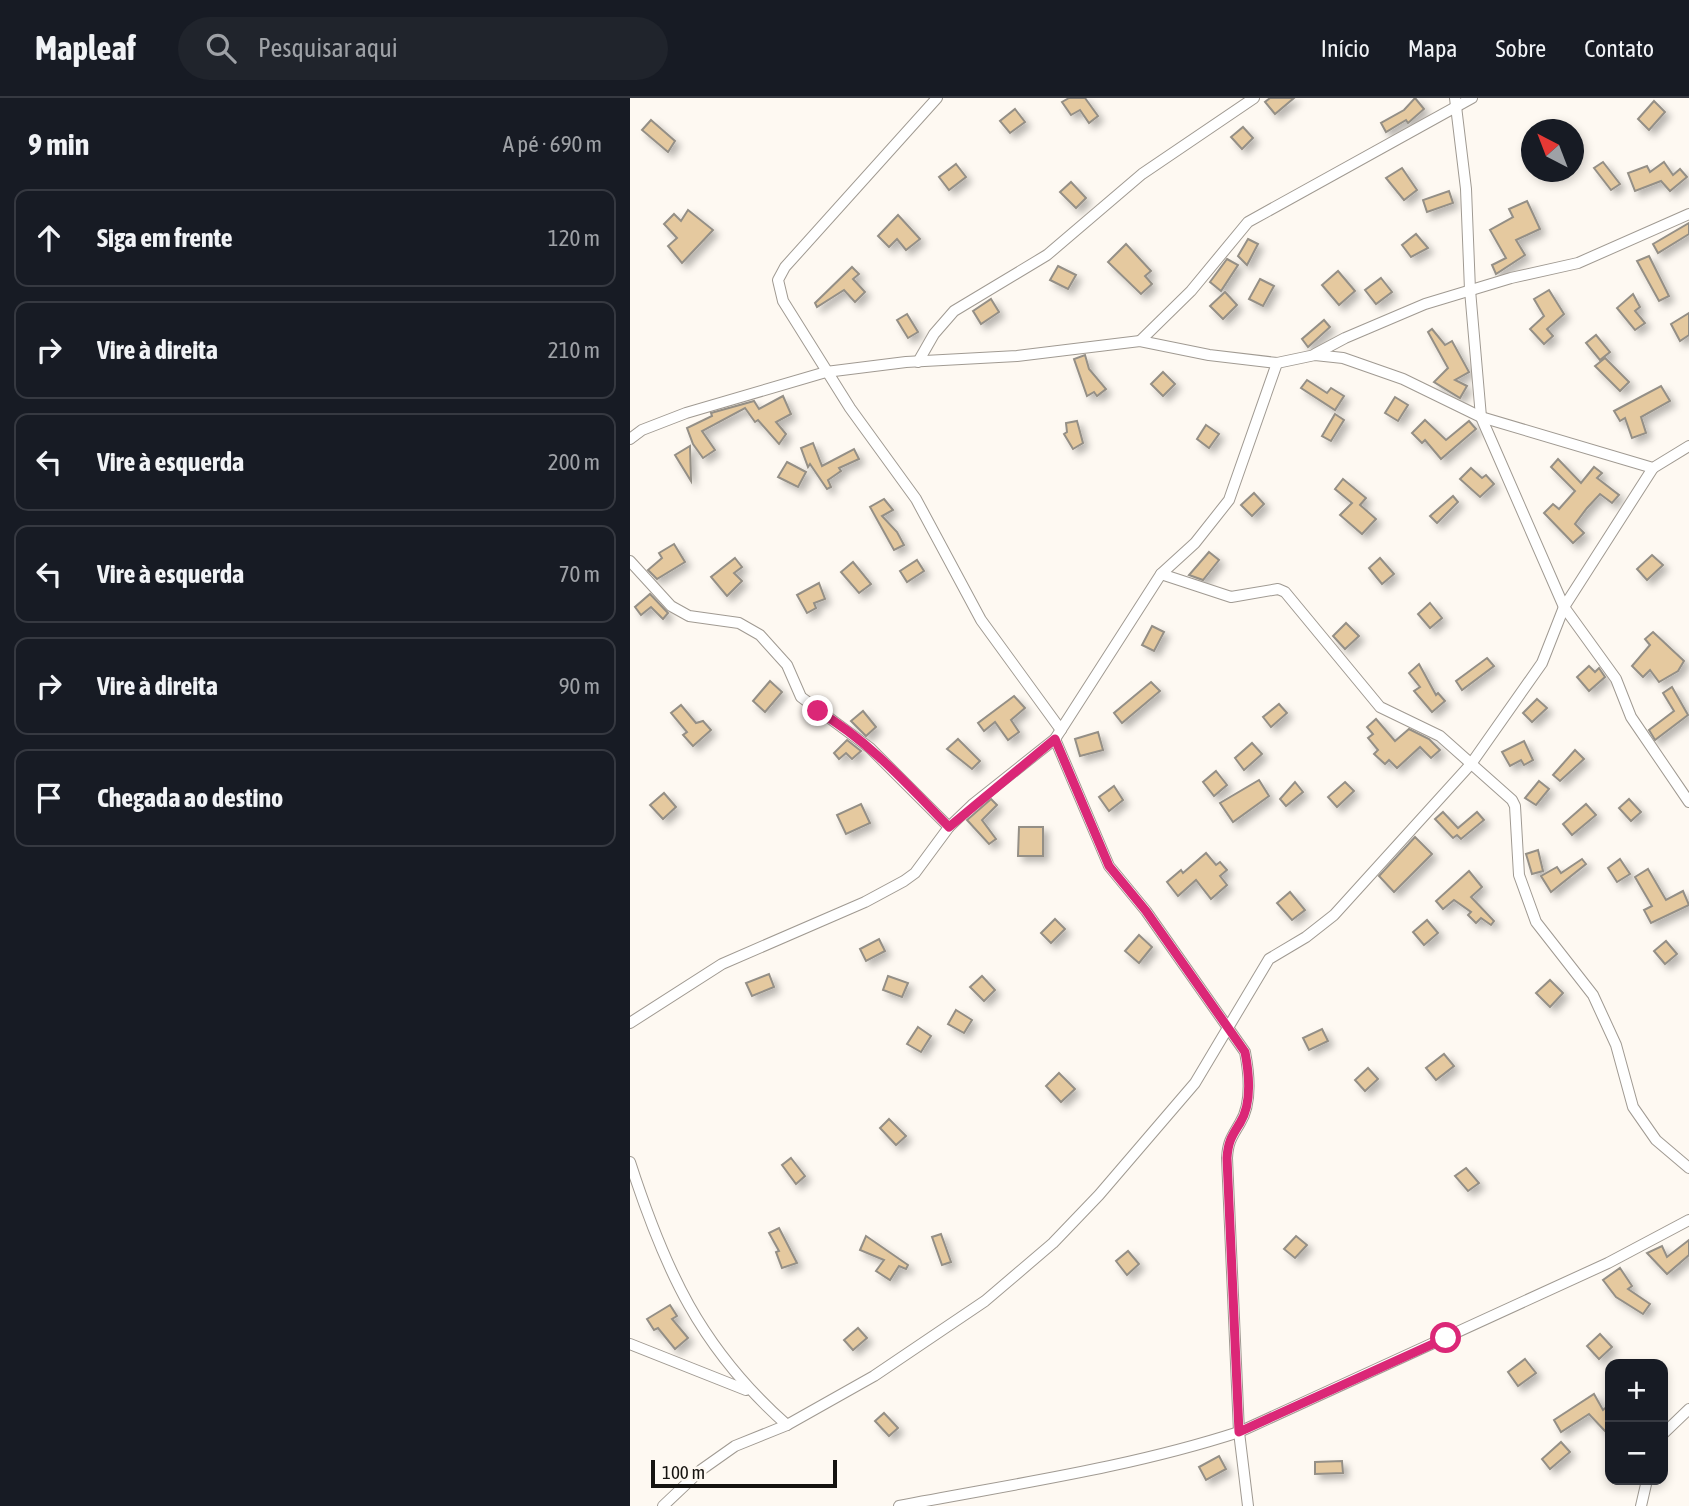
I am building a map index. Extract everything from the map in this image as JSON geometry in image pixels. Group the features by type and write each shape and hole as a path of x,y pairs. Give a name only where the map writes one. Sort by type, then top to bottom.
{"street":[{"path":"937,98 785,267 778,280 783,301 827,372 916,499 981,620 1058,734 1109,866 1146,911 1245,1052 1249,1073 1241,1122 1230,1134 1227,1158 1239,1432 1248,1506"},
{"path":"918,362 934,334 954,311 1047,255 1142,174 1254,98"},
{"path":"1140,341 1191,291 1248,222 1405,137 1455,102 1472,98"},
{"path":"1455,102 1466,189 1470,290 1481,417 1564,607 1616,680 1631,717 1689,802"},
{"path":"630,439 642,430 686,413 827,372 918,362 1017,356 1140,341 1209,355 1277,363 1315,355 1345,338 1425,304 1578,263 1689,214"},
{"path":"1315,355 1343,358 1403,379 1481,417 1653,468"},
{"path":"630,1023 722,964 865,902 904,881 915,873 949,827 1058,734 1161,574 1195,543 1229,500 1277,363"},
{"path":"663,1506 701,1470 735,1446 787,1425 874,1376 985,1301 1052,1242 1099,1195 1195,1083 1269,959 1306,937 1334,915 1472,764 1542,663 1564,607 1653,468 1689,446"},
{"path":"630,561 671,606 689,616 739,623 760,635 787,664 801,696 870,748 949,827"},
{"path":"1161,574 1231,597 1278,589 1285,592 1380,707 1387,713 1409,719 1440,736 1507,794 1515,806 1519,874 1524,895 1550,943 1593,995 1616,1045 1633,1107 1657,1140 1689,1168"},
{"path":"630,1162 671,1271 689,1307 717,1353 748,1391 787,1425"},
{"path":"899,1506 1064,1478 1190,1448 1239,1432 1608,1263 1689,1220"},
{"path":"630,1344 748,1391"},
{"path":"1668,1429 1689,1409"},
{"path":"1641,1506 1646,1485"}],"building":[{"path":"1069,98 1085,98 1098,116 1089,123 1080,110 1071,115 1062,102"},
{"path":"1270,98 1294,98 1275,114 1265,102"},
{"path":"1415,98 1424,109 1408,123 1406,120 1386,132 1381,123 1404,110"},
{"path":"1654,101 1665,112 1649,130 1638,119"},
{"path":"1015,109 1025,122 1010,133 1000,121"},
{"path":"651,120 675,141 668,152 642,130"},
{"path":"1243,127 1253,138 1242,149 1231,137"},
{"path":"1603,162 1620,184 1611,190 1594,168"},
{"path":"1664,162 1673,175 1680,169 1687,177 1670,191 1661,181 1635,191 1628,173 1647,166 1650,172"},
{"path":"956,164 966,177 949,190 939,177"},
{"path":"1402,168 1417,190 1404,200 1386,178"},
{"path":"1071,182 1086,198 1076,208 1060,192"},
{"path":"1449,191 1453,203 1427,212 1423,200"},
{"path":"1527,201 1540,229 1516,240 1525,255 1496,274 1492,265 1506,258 1490,230 1513,217 1509,209"},
{"path":"688,210 713,230 682,263 668,246 677,238 664,224 674,214 681,221"},
{"path":"898,215 920,239 906,250 897,239 889,247 878,236"},
{"path":"1689,223 1689,234 1658,253 1653,244"},
{"path":"1416,234 1428,248 1411,257 1402,245"},
{"path":"1248,239 1258,244 1247,265 1238,256"},
{"path":"1126,244 1151,271 1145,276 1152,284 1141,294 1108,262"},
{"path":"1649,256 1669,296 1659,301 1637,261"},
{"path":"1227,259 1238,265 1221,291 1210,282"},
{"path":"1058,266 1076,275 1068,289 1050,280"},
{"path":"852,267 859,274 853,279 865,292 855,302 844,290 817,307 815,303"},
{"path":"1338,271 1355,291 1339,305 1322,285"},
{"path":"1381,278 1392,292 1376,304 1365,290"},
{"path":"1260,279 1274,286 1263,306 1249,299"},
{"path":"1549,290 1564,314 1547,329 1553,336 1544,344 1530,329 1544,316 1534,299"},
{"path":"1225,292 1237,305 1223,319 1210,306"},
{"path":"1633,294 1640,307 1635,311 1645,323 1635,330 1617,308"},
{"path":"991,299 999,312 981,324 973,311"},
{"path":"1689,313 1689,335 1680,341 1671,324"},
{"path":"907,314 918,332 908,338 897,320"},
{"path":"1324,320 1330,327 1308,347 1302,339"},
{"path":"1432,329 1445,345 1452,341 1469,372 1455,380 1467,386 1460,398 1434,382 1448,368 1428,332"},
{"path":"1596,335 1610,352 1600,360 1586,343"},
{"path":"1085,355 1089,369 1106,389 1097,396 1094,392 1087,396 1074,359"},
{"path":"1605,358 1629,382 1620,391 1595,366"},
{"path":"1163,372 1175,384 1163,396 1151,384"},
{"path":"1307,380 1327,393 1331,388 1344,396 1335,410 1301,388"},
{"path":"1661,386 1670,401 1641,417 1646,433 1632,438 1625,418 1620,421 1614,411"},
{"path":"783,396 791,414 776,422 786,434 779,444 758,420 755,422 745,408 702,431 715,450 703,458 693,444 687,428 712,416 711,413 754,401 759,409"},
{"path":"1395,397 1408,405 1398,421 1385,413"},
{"path":"1335,414 1344,420 1331,441 1322,436"},
{"path":"1425,420 1446,440 1469,421 1476,429 1441,459 1425,440 1422,443 1412,433"},
{"path":"1077,421 1083,443 1073,449 1064,434 1067,432 1066,423"},
{"path":"1206,425 1219,434 1209,448 1197,439"},
{"path":"813,443 822,466 854,449 859,459 839,468 841,471 828,480 831,487 827,489 810,464 808,467 801,448"},
{"path":"690,446 691,481 675,455"},
{"path":"1558,459 1581,483 1594,467 1602,473 1597,478 1619,495 1612,503 1600,494 1575,524 1584,533 1573,543 1544,513 1553,504 1559,509 1575,491 1551,467"},
{"path":"787,462 806,472 798,487 778,477"},
{"path":"1471,468 1482,478 1486,475 1494,484 1480,497 1460,479"},
{"path":"1343,479 1366,498 1360,505 1376,519 1362,534 1340,515 1352,503 1335,489"},
{"path":"1254,493 1264,504 1252,516 1241,505"},
{"path":"1453,496 1458,502 1437,523 1430,516"},
{"path":"884,499 893,510 882,516 897,532 904,545 894,550 870,507"},
{"path":"674,544 685,562 657,579 648,570 662,558 659,553"},
{"path":"1209,552 1219,560 1203,580 1189,575"},
{"path":"1652,555 1663,565 1647,580 1637,569"},
{"path":"735,558 742,567 734,573 742,581 727,596 711,577"},
{"path":"1380,558 1394,574 1382,584 1369,568"},
{"path":"917,560 924,571 907,582 900,571"},
{"path":"853,562 871,584 859,593 841,572"},
{"path":"819,583 825,599 814,603 816,608 807,613 797,595"},
{"path":"650,594 668,613 663,619 651,607 641,615 635,607"},
{"path":"1430,603 1442,618 1430,628 1418,614"},
{"path":"1346,623 1359,636 1345,649 1333,636"},
{"path":"1152,626 1164,632 1154,651 1142,645"},
{"path":"1653,632 1684,661 1678,671 1659,682 1650,670 1643,677 1632,666 1650,645 1645,639"},
{"path":"1487,658 1494,666 1462,690 1456,681"},
{"path":"1419,664 1436,695 1438,693 1445,701 1432,712 1414,691 1420,687 1409,673"},
{"path":"1589,666 1595,672 1599,668 1605,677 1589,691 1577,677"},
{"path":"770,681 782,692 765,712 753,701"},
{"path":"1151,682 1160,691 1122,723 1114,713"},
{"path":"1672,687 1688,715 1655,740 1649,730 1674,711 1663,693"},
{"path":"1014,696 1025,708 1011,720 1019,732 1008,740 995,722 984,731 978,723"},
{"path":"1537,699 1547,708 1532,722 1523,713"},
{"path":"1279,704 1287,713 1271,727 1263,717"},
{"path":"681,705 696,723 703,721 711,730 693,746 683,735 687,732 671,713"},
{"path":"863,711 876,727 866,736 851,721"},
{"path":"1376,719 1395,741 1409,729 1429,739 1440,750 1431,758 1420,747 1397,768 1389,760 1385,764 1374,754 1378,750 1368,738 1373,734 1367,727"},
{"path":"1098,732 1103,750 1080,756 1075,739"},
{"path":"958,739 980,761 972,769 947,749"},
{"path":"847,740 861,751 852,759 846,753 839,759 834,753"},
{"path":"1524,741 1533,760 1524,765 1521,760 1510,766 1502,752"},
{"path":"1252,743 1262,754 1244,770 1235,758"},
{"path":"1575,750 1584,759 1560,781 1553,775"},
{"path":"1216,771 1227,785 1214,796 1203,782"},
{"path":"1259,780 1269,796 1233,822 1220,803"},
{"path":"1539,781 1549,789 1536,805 1525,798"},
{"path":"1295,782 1303,792 1286,806 1280,799"},
{"path":"1345,782 1354,791 1337,807 1328,797"},
{"path":"1114,786 1123,800 1109,811 1099,797"},
{"path":"664,793 676,807 663,819 650,805"},
{"path":"991,799 997,805 982,820 996,839 989,844 967,820"},
{"path":"1629,799 1641,812 1631,821 1619,808"},
{"path":"861,804 870,823 846,834 837,815"},
{"path":"1586,804 1596,815 1572,835 1563,824"},
{"path":"1443,812 1458,828 1477,812 1484,820 1461,839 1457,835 1453,838 1435,819"},
{"path":"1019,827 1043,827 1043,856 1018,856"},
{"path":"1415,837 1432,854 1394,892 1379,876"},
{"path":"1538,850 1543,871 1532,874 1526,854"},
{"path":"1206,853 1216,865 1220,862 1227,870 1220,876 1227,885 1211,899 1196,880 1178,896 1167,882 1181,870 1183,873"},
{"path":"1582,859 1586,864 1551,892 1541,876 1557,867 1561,873"},
{"path":"1620,859 1630,874 1617,882 1608,868"},
{"path":"1648,869 1666,900 1683,891 1689,905 1651,923 1644,910 1652,906 1635,877"},
{"path":"1469,871 1482,887 1471,897 1494,921 1491,925 1481,918 1476,923 1468,915 1471,912 1454,900 1443,909 1436,901"},
{"path":"1290,892 1305,910 1292,920 1277,903"},
{"path":"1055,919 1065,929 1051,943 1041,933"},
{"path":"1427,920 1438,933 1424,945 1413,932"},
{"path":"1139,935 1152,947 1139,963 1125,951"},
{"path":"879,939 885,951 866,961 860,949"},
{"path":"1666,941 1677,954 1665,964 1654,951"},
{"path":"769,974 774,987 752,996 746,983"},
{"path":"888,976 908,983 902,997 883,990"},
{"path":"982,976 995,990 984,1001 970,987"},
{"path":"1550,980 1563,993 1550,1007 1536,993"},
{"path":"956,1010 972,1020 964,1033 948,1024"},
{"path":"918,1027 931,1036 921,1052 907,1044"},
{"path":"1322,1029 1328,1041 1309,1050 1303,1038"},
{"path":"1444,1054 1454,1066 1436,1080 1426,1068"},
{"path":"1368,1068 1378,1079 1365,1091 1355,1080"},
{"path":"1059,1073 1075,1089 1061,1102 1046,1086"},
{"path":"889,1119 906,1136 896,1145 880,1128"},
{"path":"791,1158 805,1176 796,1184 782,1165"},
{"path":"1466,1168 1479,1183 1468,1191 1455,1176"},
{"path":"779,1228 797,1263 782,1268 776,1252 779,1251 769,1233"},
{"path":"941,1234 951,1262 942,1265 932,1237"},
{"path":"866,1236 908,1265 906,1269 899,1266 890,1280 876,1271 884,1260 860,1250"},
{"path":"1296,1236 1307,1245 1295,1258 1284,1249"},
{"path":"1689,1240 1689,1255 1667,1274 1647,1253 1662,1246 1667,1257"},
{"path":"1128,1251 1139,1264 1127,1275 1116,1261"},
{"path":"1620,1268 1632,1286 1628,1289 1650,1304 1643,1314 1616,1297 1603,1280"},
{"path":"670,1305 677,1316 672,1319 688,1338 675,1349 658,1328 654,1330 647,1319"},
{"path":"858,1328 867,1338 853,1350 844,1340"},
{"path":"1600,1334 1612,1347 1599,1359 1587,1346"},
{"path":"1525,1359 1536,1373 1518,1386 1508,1372"},
{"path":"1594,1394 1603,1410 1605,1408 1605,1431 1589,1414 1561,1432 1554,1420"},
{"path":"884,1413 898,1428 889,1436 875,1421"},
{"path":"1561,1442 1570,1452 1550,1469 1542,1459"},
{"path":"1219,1456 1226,1469 1206,1480 1199,1467"},
{"path":"1342,1461 1343,1473 1315,1474 1315,1462"}],"route":[{"path":"818,711 845,727 870,748 949,827 972,805 1055,739 1109,866 1146,911 1245,1052 1249,1073 1247,1096 1241,1122 1230,1134 1227,1158 1239,1432 1446,1338"}]}
